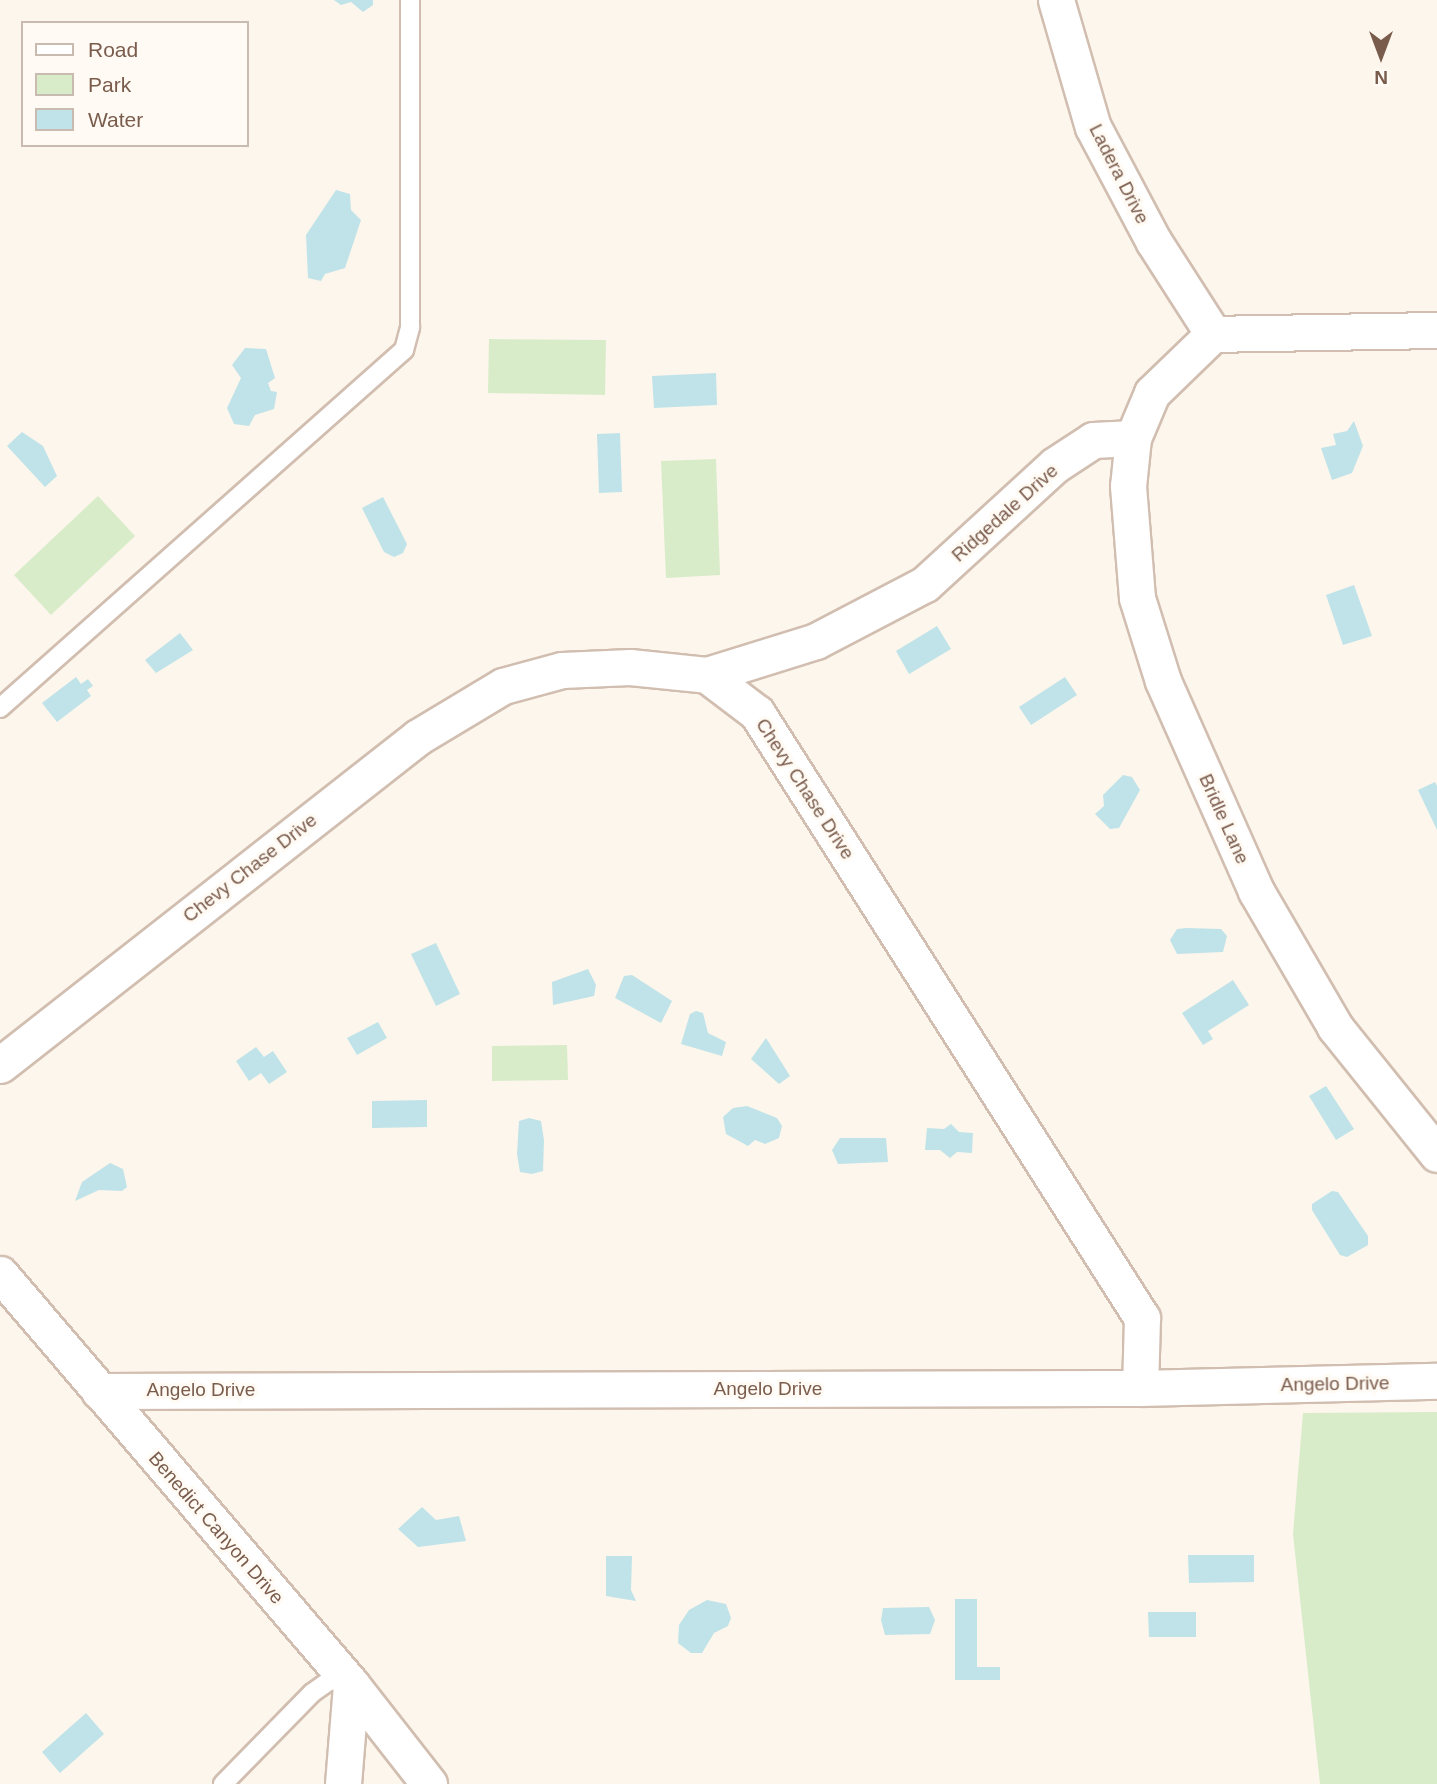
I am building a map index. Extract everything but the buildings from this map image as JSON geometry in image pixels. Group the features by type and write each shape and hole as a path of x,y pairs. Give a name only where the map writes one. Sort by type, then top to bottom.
{"street":[{"name":"Ladera Drive","path":"1056,0 1093,127 1154,242 1213,334"},
{"path":"1133,438 1152,393 1213,334 1437,330"},
{"name":"Ridgedale Drive","path":"707,675 816,641 925,584 1055,465 1093,440 1133,438"},
{"name":"Bridle Lane","path":"1133,438 1128,486 1137,598 1163,681 1256,891 1335,1027 1437,1154"},
{"name":"Chevy Chase Drive","path":"0,1065 418,737 503,686 562,670 630,667 707,675 757,713 1142,1318 1140,1388"},
{"name":"Benedict Canyon Drive","path":"0,1274 346,1678 429,1784"},
{"name":"Angelo Drive","path":"99,1391 1140,1388 1437,1381"},
{"path":"343,1784 346,1678"}],"lane":[{"path":"0,708 404,350 410,327 410,0"},
{"path":"223,1784 312,1693 346,1678"}],"green space":[{"path":"489,339 606,340 605,395 488,393"},
{"path":"716,459 720,575 666,578 661,461"},
{"path":"98,496 135,536 51,615 14,575"},
{"path":"567,1045 568,1080 492,1081 492,1046"},
{"path":"1437,1412 1437,1784 1320,1784 1293,1534 1303,1413"}],"water":[{"path":"334,0 373,0 373,5 363,12 351,2 341,5"},
{"path":"336,190 350,194 351,210 361,220 345,268 325,274 321,281 308,278 306,235"},
{"path":"245,348 266,349 275,378 268,383 271,391 277,392 274,409 255,415 249,426 234,424 227,408 241,378 232,365"},
{"path":"716,373 717,405 654,408 652,376"},
{"path":"1354,421 1363,446 1352,473 1332,480 1321,448 1336,445 1333,434 1347,431"},
{"path":"22,432 43,446 57,476 45,487 7,446"},
{"path":"620,433 622,492 599,493 597,434"},
{"path":"383,497 407,544 403,553 394,557 384,552 362,508"},
{"path":"1354,585 1372,636 1343,645 1326,595"},
{"path":"937,626 951,649 909,674 896,651"},
{"path":"180,633 193,650 156,673 145,660"},
{"path":"76,677 81,684 88,679 93,686 87,690 91,696 57,722 42,703"},
{"path":"1065,677 1077,695 1031,725 1019,707"},
{"path":"1123,775 1132,777 1140,790 1119,828 1110,829 1095,814 1104,806 1103,795"},
{"path":"1435,782 1437,786 1437,830 1418,790"},
{"path":"1177,929 1221,929 1227,936 1223,952 1177,954 1170,940"},
{"path":"436,943 460,994 436,1006 411,954"},
{"path":"588,969 596,985 594,996 553,1005 552,982"},
{"path":"632,975 672,1001 661,1023 615,998 624,976"},
{"path":"1233,980 1249,1005 1208,1031 1213,1039 1203,1045 1182,1013"},
{"path":"696,1011 703,1013 708,1033 726,1042 722,1056 681,1044 690,1014"},
{"path":"378,1022 387,1038 357,1055 347,1038"},
{"path":"766,1038 790,1076 779,1084 751,1059"},
{"path":"256,1047 264,1057 273,1051 287,1072 269,1084 261,1073 249,1081 236,1061"},
{"path":"1326,1086 1354,1129 1336,1140 1309,1096"},
{"path":"427,1100 427,1127 372,1128 372,1101"},
{"path":"747,1106 777,1118 782,1126 779,1138 765,1144 755,1140 748,1146 726,1134 723,1117 733,1108"},
{"path":"529,1118 541,1121 544,1140 543,1171 532,1174 520,1172 517,1154 519,1121"},
{"path":"951,1124 959,1132 973,1133 972,1153 957,1152 950,1158 940,1150 925,1150 927,1128 944,1129"},
{"path":"840,1138 886,1138 888,1162 838,1164 832,1150"},
{"path":"110,1163 123,1169 127,1187 122,1191 99,1190 75,1201 82,1182"},
{"path":"1332,1191 1338,1192 1368,1236 1368,1245 1347,1257 1340,1255 1312,1210 1312,1204"},
{"path":"422,1507 436,1520 459,1516 466,1541 418,1547 398,1529"},
{"path":"1188,1555 1254,1555 1254,1582 1189,1583"},
{"path":"606,1556 632,1556 631,1590 636,1601 606,1596"},
{"path":"955,1599 977,1599 977,1667 1000,1667 1000,1680 955,1680"},
{"path":"707,1600 726,1604 731,1618 728,1626 714,1633 702,1653 691,1653 678,1643 679,1625 689,1610"},
{"path":"929,1607 935,1620 930,1634 885,1635 881,1620 883,1608"},
{"path":"1148,1612 1196,1612 1196,1637 1149,1637"},
{"path":"86,1713 104,1734 60,1773 42,1752"}]}
